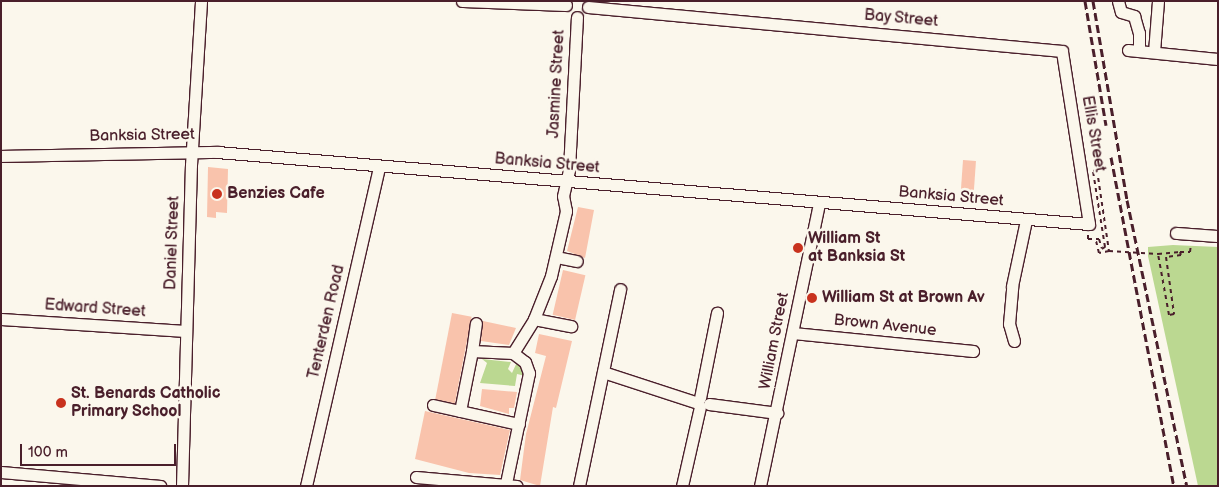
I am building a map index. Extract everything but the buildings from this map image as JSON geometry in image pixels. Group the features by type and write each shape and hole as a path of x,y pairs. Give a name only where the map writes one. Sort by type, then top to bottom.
{"street":[{"name":"Daniel Street","path":"182,486 193,150 201,1"},
{"path":"462,1 566,3 569,14 577,17 588,4"},
{"path":"1118,1 1121,12 1134,16 1139,33 1134,50 1218,59"},
{"path":"1154,52 1158,1"},
{"name":"Bay Street","path":"588,4 1062,50"},
{"name":"Jasmine Street","path":"513,353 534,319 556,257 566,211 563,196 567,182 577,17"},
{"name":"Ellis Street","path":"1062,50 1089,224"},
{"name":"Banksia Street","path":"1,156 193,150 1089,224"},
{"name":"Tenterden Road","path":"306,486 379,166"},
{"name":"William Street","path":"760,486 777,413 818,202"},
{"path":"1014,341 1009,324 1012,286 1026,220"},
{"path":"1176,233 1218,236"},
{"path":"556,257 577,261"},
{"path":"579,486 620,289"},
{"path":"682,486 702,403 717,313"},
{"name":"Edward Street","path":"1,319 186,331"},
{"path":"534,319 571,326"},
{"path":"460,411 476,323"},
{"name":"Brown Avenue","path":"793,334 973,351"},
{"path":"416,477 512,484 519,424 530,373 525,362 513,353 472,351"},
{"path":"603,372 702,403 777,413"},
{"path":"434,405 519,424"},
{"path":"1,472 160,486"},
{"path":"24,486 30,474"}],"path":[{"path":"1109,251 1097,170 1093,171 1105,247 1102,249 1099,239 1096,241 1099,253 1109,251 1158,254 1190,252 1192,234"},
{"path":"1158,254 1170,315 1174,314 1166,257 1182,255 1180,252"}],"green space":[{"path":"1173,245 1218,247 1218,486 1198,486 1148,256 1148,247"},
{"path":"482,359 511,362 508,369 512,373 518,360 526,376 517,374 515,386 480,383 487,363"}],"railway":[{"path":"1085,1 1106,125"},
{"path":"1093,1 1127,200 1187,486"},
{"path":"1111,157 1174,486"}],"place":[{"name":"Benzies Cafe","path":"217,194"},
{"name":"William St at Banksia St","path":"798,248"},
{"name":"William St at Brown Av","path":"812,298"},
{"name":"St. Benards Catholic Primary School","path":"61,403"}]}
